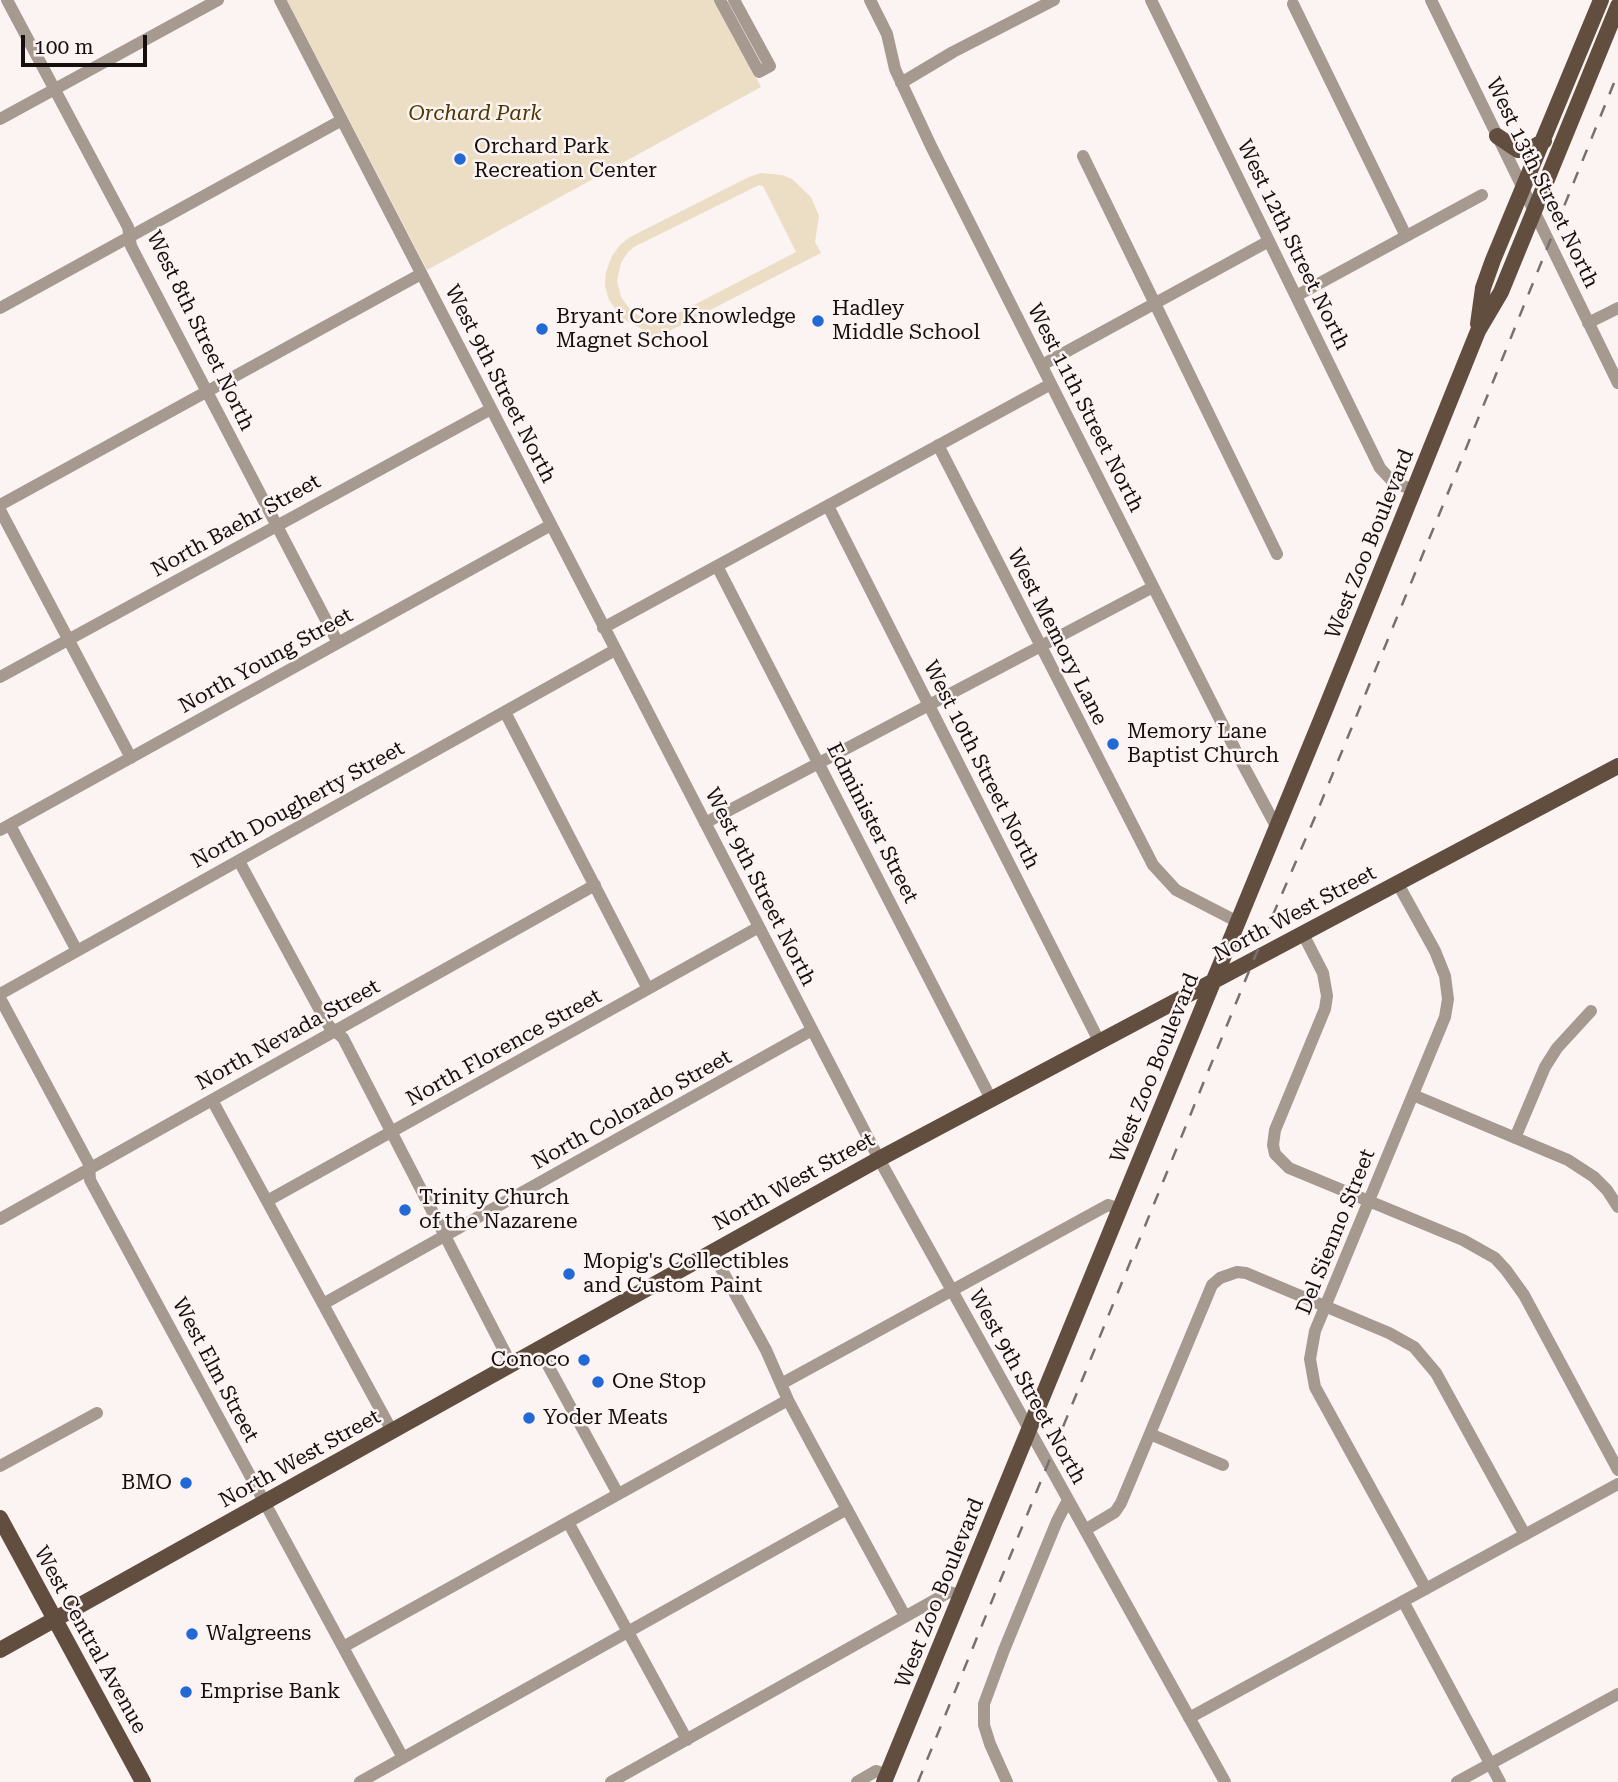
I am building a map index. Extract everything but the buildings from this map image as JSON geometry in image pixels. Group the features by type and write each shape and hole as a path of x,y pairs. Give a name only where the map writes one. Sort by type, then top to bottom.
{"main road":[{"name":"West Zoo Boulevard","path":"1478,331 1483,288 1601,0"},
{"name":"West Zoo Boulevard","path":"886,1778 1277,828 1478,331 1501,292 1618,6"},
{"path":"1497,136 1518,150 1532,148 1544,141"},
{"name":"North West Street","path":"0,1650 879,1159 1618,766"},
{"name":"West Central Avenue","path":"0,1518 143,1782"}],"street":[{"name":"West 8th Street North","path":"7,0 128,227 131,246 338,643"},
{"path":"0,119 218,0"},
{"name":"West 9th Street North","path":"280,0 879,1159 1225,1782"},
{"path":"720,0 759,72 770,66 734,0"},
{"name":"West 11th Street North","path":"870,0 887,34 901,83 1277,828"},
{"path":"901,83 953,52 1054,0"},
{"name":"West 12th Street North","path":"1152,0 1380,468 1394,483 1415,490"},
{"name":"West 13th Street North","path":"1431,0 1618,383"},
{"path":"1293,5 1406,236"},
{"path":"0,308 342,120"},
{"path":"1083,156 1277,554"},
{"path":"1296,296 1482,195"},
{"path":"1042,365 1269,241"},
{"path":"0,505 421,274"},
{"path":"1588,323 1618,308"},
{"path":"603,628 1051,384"},
{"name":"North Baehr Street","path":"0,677 491,409"},
{"name":"West Memory Lane","path":"938,445 1153,865 1176,890 1238,922"},
{"name":"West 10th Street North","path":"828,506 1099,1041"},
{"path":"0,510 131,758"},
{"name":"North Young Street","path":"5,828 551,525"},
{"name":"Edminister Street","path":"717,566 991,1099"},
{"path":"705,823 1153,586"},
{"name":"North Dougherty Street","path":"0,996 615,650"},
{"path":"505,712 648,989"},
{"path":"5,828 77,951"},
{"path":"239,861 324,1018 343,1038 511,1364"},
{"name":"Del Sienno Street","path":"1398,884 1435,951 1448,988 1445,1017 1315,1331 1310,1359 1315,1387 1426,1588"},
{"name":"North Nevada Street","path":"0,1219 595,885"},
{"name":"North Florence Street","path":"267,1201 758,927"},
{"path":"1303,934 1323,973 1327,996 1325,1009 1275,1130 1274,1150 1280,1162 1480,1247 1506,1270 1524,1295 1616,1462"},
{"name":"West Elm Street","path":"0,996 89,1164 90,1180 403,1758"},
{"path":"1515,1138 1545,1067 1557,1048 1591,1011"},
{"name":"North Colorado Street","path":"323,1304 812,1030"},
{"path":"1413,1095 1569,1160 1583,1168 1607,1190 1618,1207"},
{"path":"212,1100 392,1431"},
{"path":"781,1384 1108,1205 1121,1209"},
{"path":"712,1252 905,1616"},
{"path":"1085,1530 1115,1512 1121,1503 1212,1285 1220,1278 1237,1272 1246,1273 1404,1340 1424,1357 1436,1373 1525,1535"},
{"path":"539,1349 618,1494"},
{"path":"343,1647 788,1399"},
{"path":"0,1466 97,1413"},
{"path":"1150,1434 1223,1465"},
{"path":"1189,1718 1618,1484"},
{"path":"1007,1782 984,1725 984,1704 1057,1521 1068,1500"},
{"path":"360,1782 847,1509"},
{"path":"568,1522 687,1740"},
{"path":"611,1782 949,1592 961,1595"},
{"path":"1403,1601 1500,1782"},
{"path":"1457,1782 1618,1694"},
{"path":"857,1782 876,1771 886,1778"}],"green space":[{"name":"Orchard Park","path":"287,0 716,0 761,87 427,270"},
{"path":"761,173 782,175 792,179 811,197 819,216 815,242 821,253 648,342 642,329 623,319 609,300 605,286 606,272 612,256 630,237","holes":["759,185 763,186 796,252 667,319 645,318 632,312 621,297 617,281 621,263 628,252"]}],"railway":[{"path":"918,1782 1618,73"}],"place":[{"name":"Orchard Park Recreation Center","path":"460,159"},
{"name":"Hadley Middle School","path":"818,321"},
{"name":"Bryant Core Knowledge Magnet School","path":"542,329"},
{"name":"Memory Lane Baptist Church","path":"1113,744"},
{"name":"Trinity Church of the Nazarene","path":"405,1210"},
{"name":"Mopig's Collectibles and Custom Paint","path":"569,1274"},
{"name":"Conoco","path":"584,1360"},
{"name":"One Stop","path":"598,1382"},
{"name":"Yoder Meats","path":"529,1418"},
{"name":"BMO","path":"186,1483"},
{"name":"Walgreens","path":"192,1634"},
{"name":"Emprise Bank","path":"186,1692"}]}
